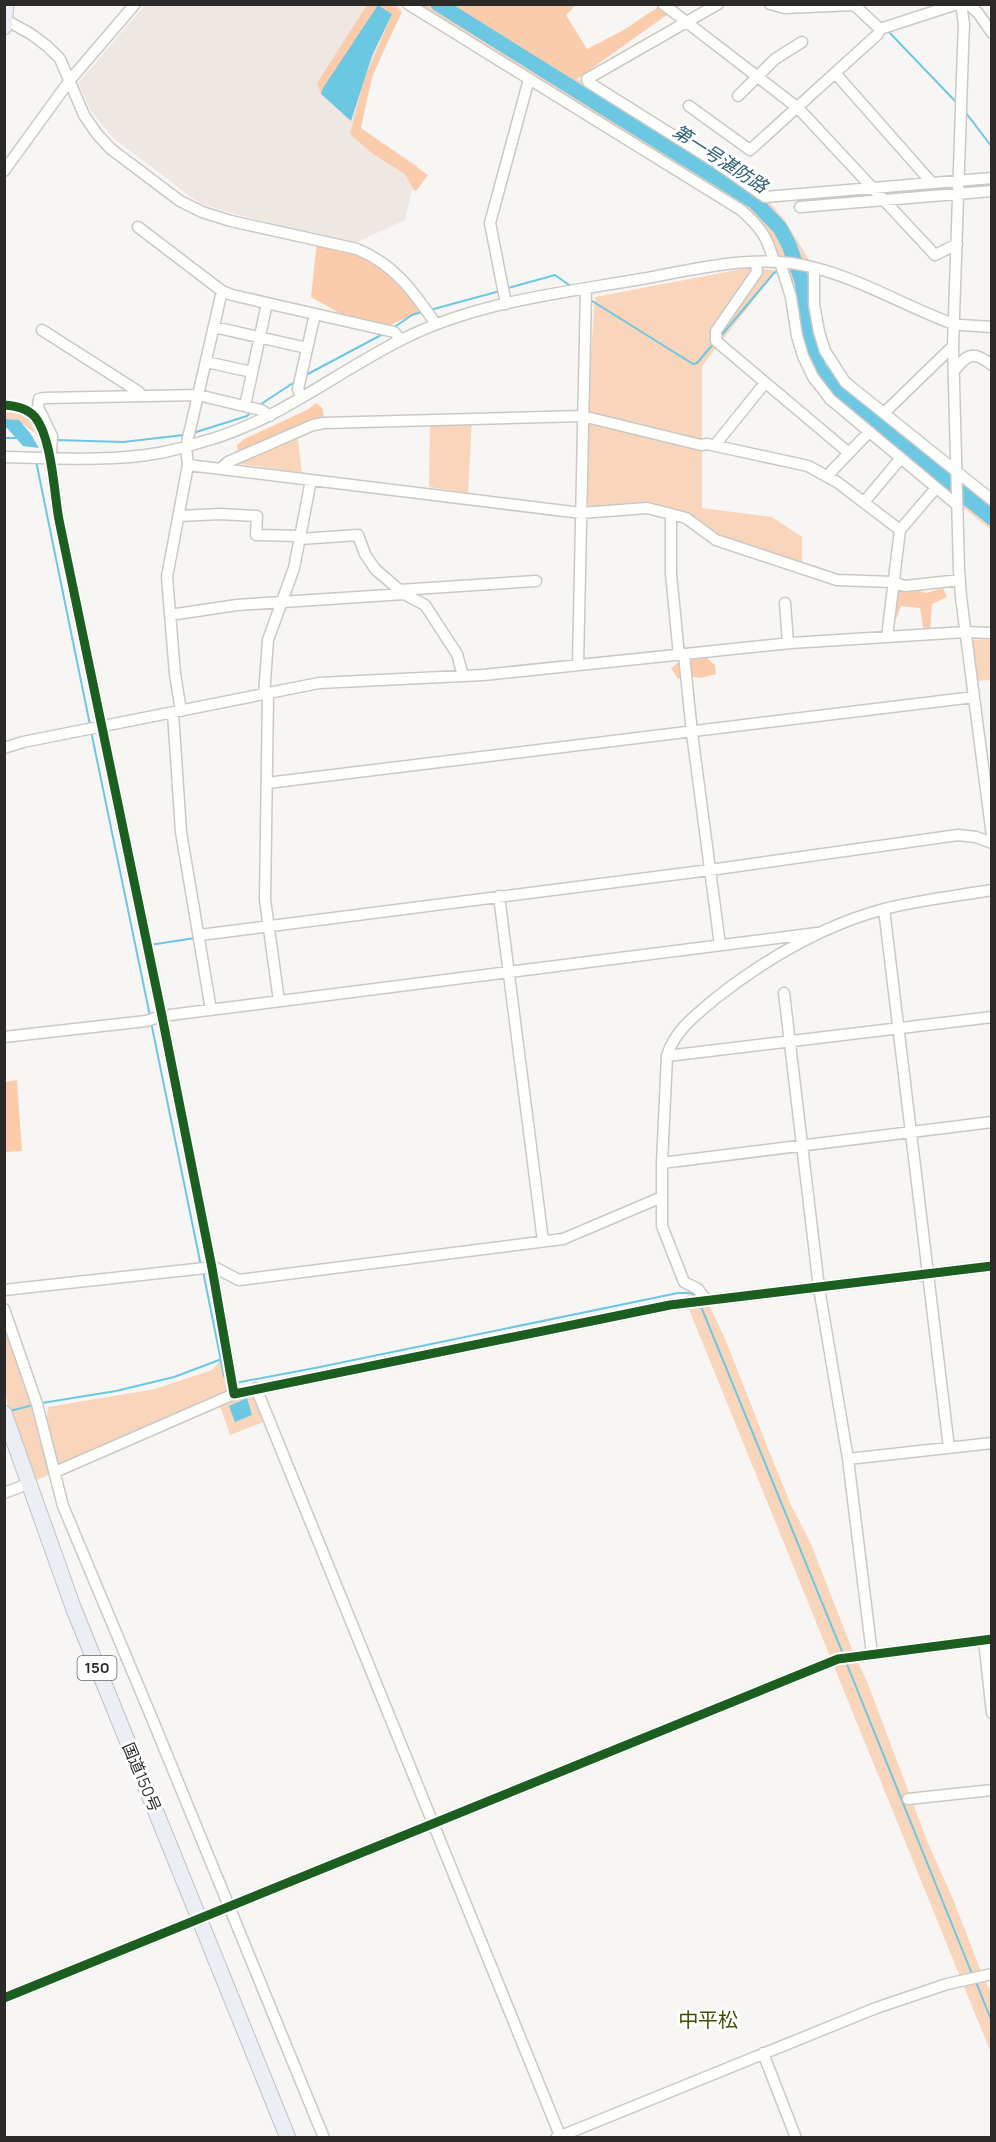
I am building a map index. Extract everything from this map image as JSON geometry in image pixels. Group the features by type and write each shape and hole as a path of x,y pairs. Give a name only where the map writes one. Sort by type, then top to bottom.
{"highway":[{"path":"4,27 6,4"},
{"name":"国道150号","path":"4,1413 72,1607 288,2138"}],"street":[{"path":"4,171 70,80 135,4"},
{"path":"408,4 741,210 760,227 769,242 791,297 797,336 813,377 830,399 957,503"},
{"path":"663,4 798,108 935,255 957,244"},
{"path":"717,4 587,80 588,82 714,161 765,197 992,178"},
{"path":"770,4 785,8 854,5 880,29"},
{"path":"689,106 750,150 878,34 880,29 959,4 963,48 953,346 960,580 965,632 990,801 992,836"},
{"path":"968,4 978,13 992,33"},
{"path":"5,19 47,46 60,59 84,115 111,149 180,201 202,212 231,221 357,249 373,256 389,266 404,282 436,324"},
{"path":"738,96 775,59 802,42"},
{"path":"835,73 932,183"},
{"path":"506,304 490,224 529,79"},
{"path":"800,207 992,191"},
{"path":"138,227 222,291 232,296 394,332 401,340"},
{"path":"756,262 757,272 716,331 716,341 849,453"},
{"path":"4,458 129,456 186,447 244,428 270,416 401,340 452,317 506,304 723,264 777,262 812,268 857,282 954,324 992,327"},
{"path":"812,268 814,304 825,351 845,382 992,500"},
{"path":"578,665 586,289"},
{"path":"211,1010 181,832 177,712 167,577 188,465 186,447 222,291"},
{"path":"245,406 267,303"},
{"path":"301,398 298,389 315,314"},
{"path":"214,327 307,348"},
{"path":"42,330 139,392 139,396"},
{"path":"884,413 953,346"},
{"path":"954,371 964,359 970,356 978,356 992,365"},
{"path":"206,362 252,372"},
{"path":"715,445 765,383"},
{"path":"47,458 52,436 38,407 39,399 198,395 261,410 270,416"},
{"path":"5,405 18,407 35,417 43,434 58,520 162,1016 205,1269 233,1385"},
{"path":"220,469 236,459 324,423 582,416 701,445 715,445 808,466 827,476 900,530"},
{"path":"827,476 869,432"},
{"path":"864,502 901,458"},
{"path":"188,465 581,513 647,508 686,518 716,540 837,580 892,582 905,586 960,580"},
{"path":"279,1001 266,900 268,640 294,568 311,480"},
{"path":"887,637 900,530 936,488"},
{"path":"179,516 220,514 257,516 256,535 301,537 358,535 365,554 375,569 402,592 424,604 457,654 463,676"},
{"path":"671,514 671,574 720,945"},
{"path":"170,615 237,605 281,604 536,581"},
{"path":"785,603 788,643"},
{"path":"4,748 23,742 320,683 463,676 788,643 965,632 992,633"},
{"path":"267,783 974,698"},
{"path":"200,935 710,870 958,835 976,837 992,843"},
{"path":"707,1301 698,1289 684,1282 662,1226 662,1163 668,1056 671,1043 681,1029 706,1006 746,974 806,938 884,909 992,890"},
{"path":"499,896 543,1241"},
{"path":"884,909 949,1448"},
{"path":"4,1037 146,1021 162,1016 817,933"},
{"path":"784,993 819,1288 848,1459 872,1654"},
{"path":"668,1056 992,1017"},
{"path":"662,1163 992,1122"},
{"path":"4,1290 214,1267 239,1280 563,1239 662,1197"},
{"path":"55,1472 233,1385 256,1388 670,1305 992,1266"},
{"path":"4,1309 37,1404 63,1506 324,2138"},
{"path":"256,1388 435,1824 559,2137 762,2053 917,1993 992,1974"},
{"path":"848,1459 992,1443"},
{"path":"4,1493 28,1484"},
{"path":"4,1998 838,1659 988,1639 992,1713"},
{"path":"908,1798 992,1790"},
{"path":"762,2053 796,2138"}],"shaded area":[{"path":"145,5 396,5 402,8 375,71 359,127 418,166 405,220 355,243 238,215 199,203 113,138 91,111 78,83"},
{"path":"367,5 378,5 321,94 317,83"},
{"path":"378,5 395,5 402,12 372,76 361,128 428,175 414,191 405,174 373,154 350,134 364,80 392,14"},
{"path":"411,5 457,5 573,77 603,92 765,197 784,219 813,266 820,334 845,382 991,504 991,530 837,405 802,353 774,249 765,228 723,198"},
{"path":"450,5 576,5 566,15 587,49 622,31 661,5 681,5 574,81"},
{"path":"317,240 381,261 425,309 382,329 359,324 311,297"},
{"path":"747,268 777,270 702,366 702,508 772,517 802,537 802,562 716,540 686,518 647,508 581,513 582,416 684,440 587,411 595,297"},
{"path":"316,403 323,409 324,423 238,452 237,445 244,439 309,409"},
{"path":"4,412 26,415 36,434 23,424 5,424"},
{"path":"472,419 468,493 429,487 430,420"},
{"path":"297,432 302,473 228,462"},
{"path":"895,583 926,593 943,588 947,597 932,604 930,634 923,627 920,608 901,606 897,617 891,623"},
{"path":"991,639 991,680 977,681 972,640"},
{"path":"688,655 706,657 715,665 716,674 701,678 686,676 678,679 671,668"},
{"path":"17,1080 22,1151 5,1152 5,1082"},
{"path":"687,1285 705,1296 726,1341 791,1505 811,1544 868,1684 928,1843 991,1992 991,2053 688,1307"},
{"path":"4,1307 47,1417 48,1407 155,1389 212,1370 222,1359 231,1392 58,1466 50,1434 55,1472 28,1484 17,1451 5,1391"},
{"path":"256,1388 269,1420 230,1435 218,1400"}],"water":[{"path":"378,5 392,14 372,56 351,121 321,94"},
{"path":"4,419 19,420 39,448 23,446 5,428"},
{"path":"247,1398 252,1415 235,1422 229,1406"}],"waterway":[{"name":"第一号湛防路","path":"438,4 755,202 780,228 789,245 802,281 808,335 819,369 846,400 992,518"},
{"path":"887,30 956,102"},
{"path":"966,113 992,147"},
{"path":"961,188 992,185"},
{"path":"884,193 956,188"},
{"path":"818,198 872,194"},
{"name":"第一号湛防路","path":"755,202 764,201"},
{"path":"720,337 774,273 780,270"},
{"path":"508,288 555,275 572,287"},
{"path":"430,310 500,291"},
{"path":"589,299 693,364 697,363 714,343"},
{"path":"393,328 412,315 422,312"},
{"path":"306,375 383,334"},
{"path":"258,406 296,381"},
{"path":"193,433 247,416 251,412"},
{"path":"55,440 123,442 184,435"},
{"path":"4,438 17,438"},
{"path":"36,461 90,725"},
{"path":"91,731 150,1016"},
{"path":"150,945 195,938"},
{"path":"151,1022 201,1266"},
{"path":"203,1271 224,1376 227,1379"},
{"path":"235,1383 678,1293 692,1293 697,1299"},
{"path":"700,1304 843,1654"},
{"path":"42,1403 116,1391 174,1377 222,1359"},
{"path":"10,1411 33,1405"},
{"path":"846,1662 972,1974"},
{"path":"976,1982 992,2022"}],"cycle path":[{"path":"4,405 21,408 35,417 41,426 49,452 59,520 162,1016 212,1268 234,1394 670,1305 992,1266"},
{"path":"4,1998 838,1659 992,1639"}],"district":[{"name":"中平松","path":"708,2020"}]}
